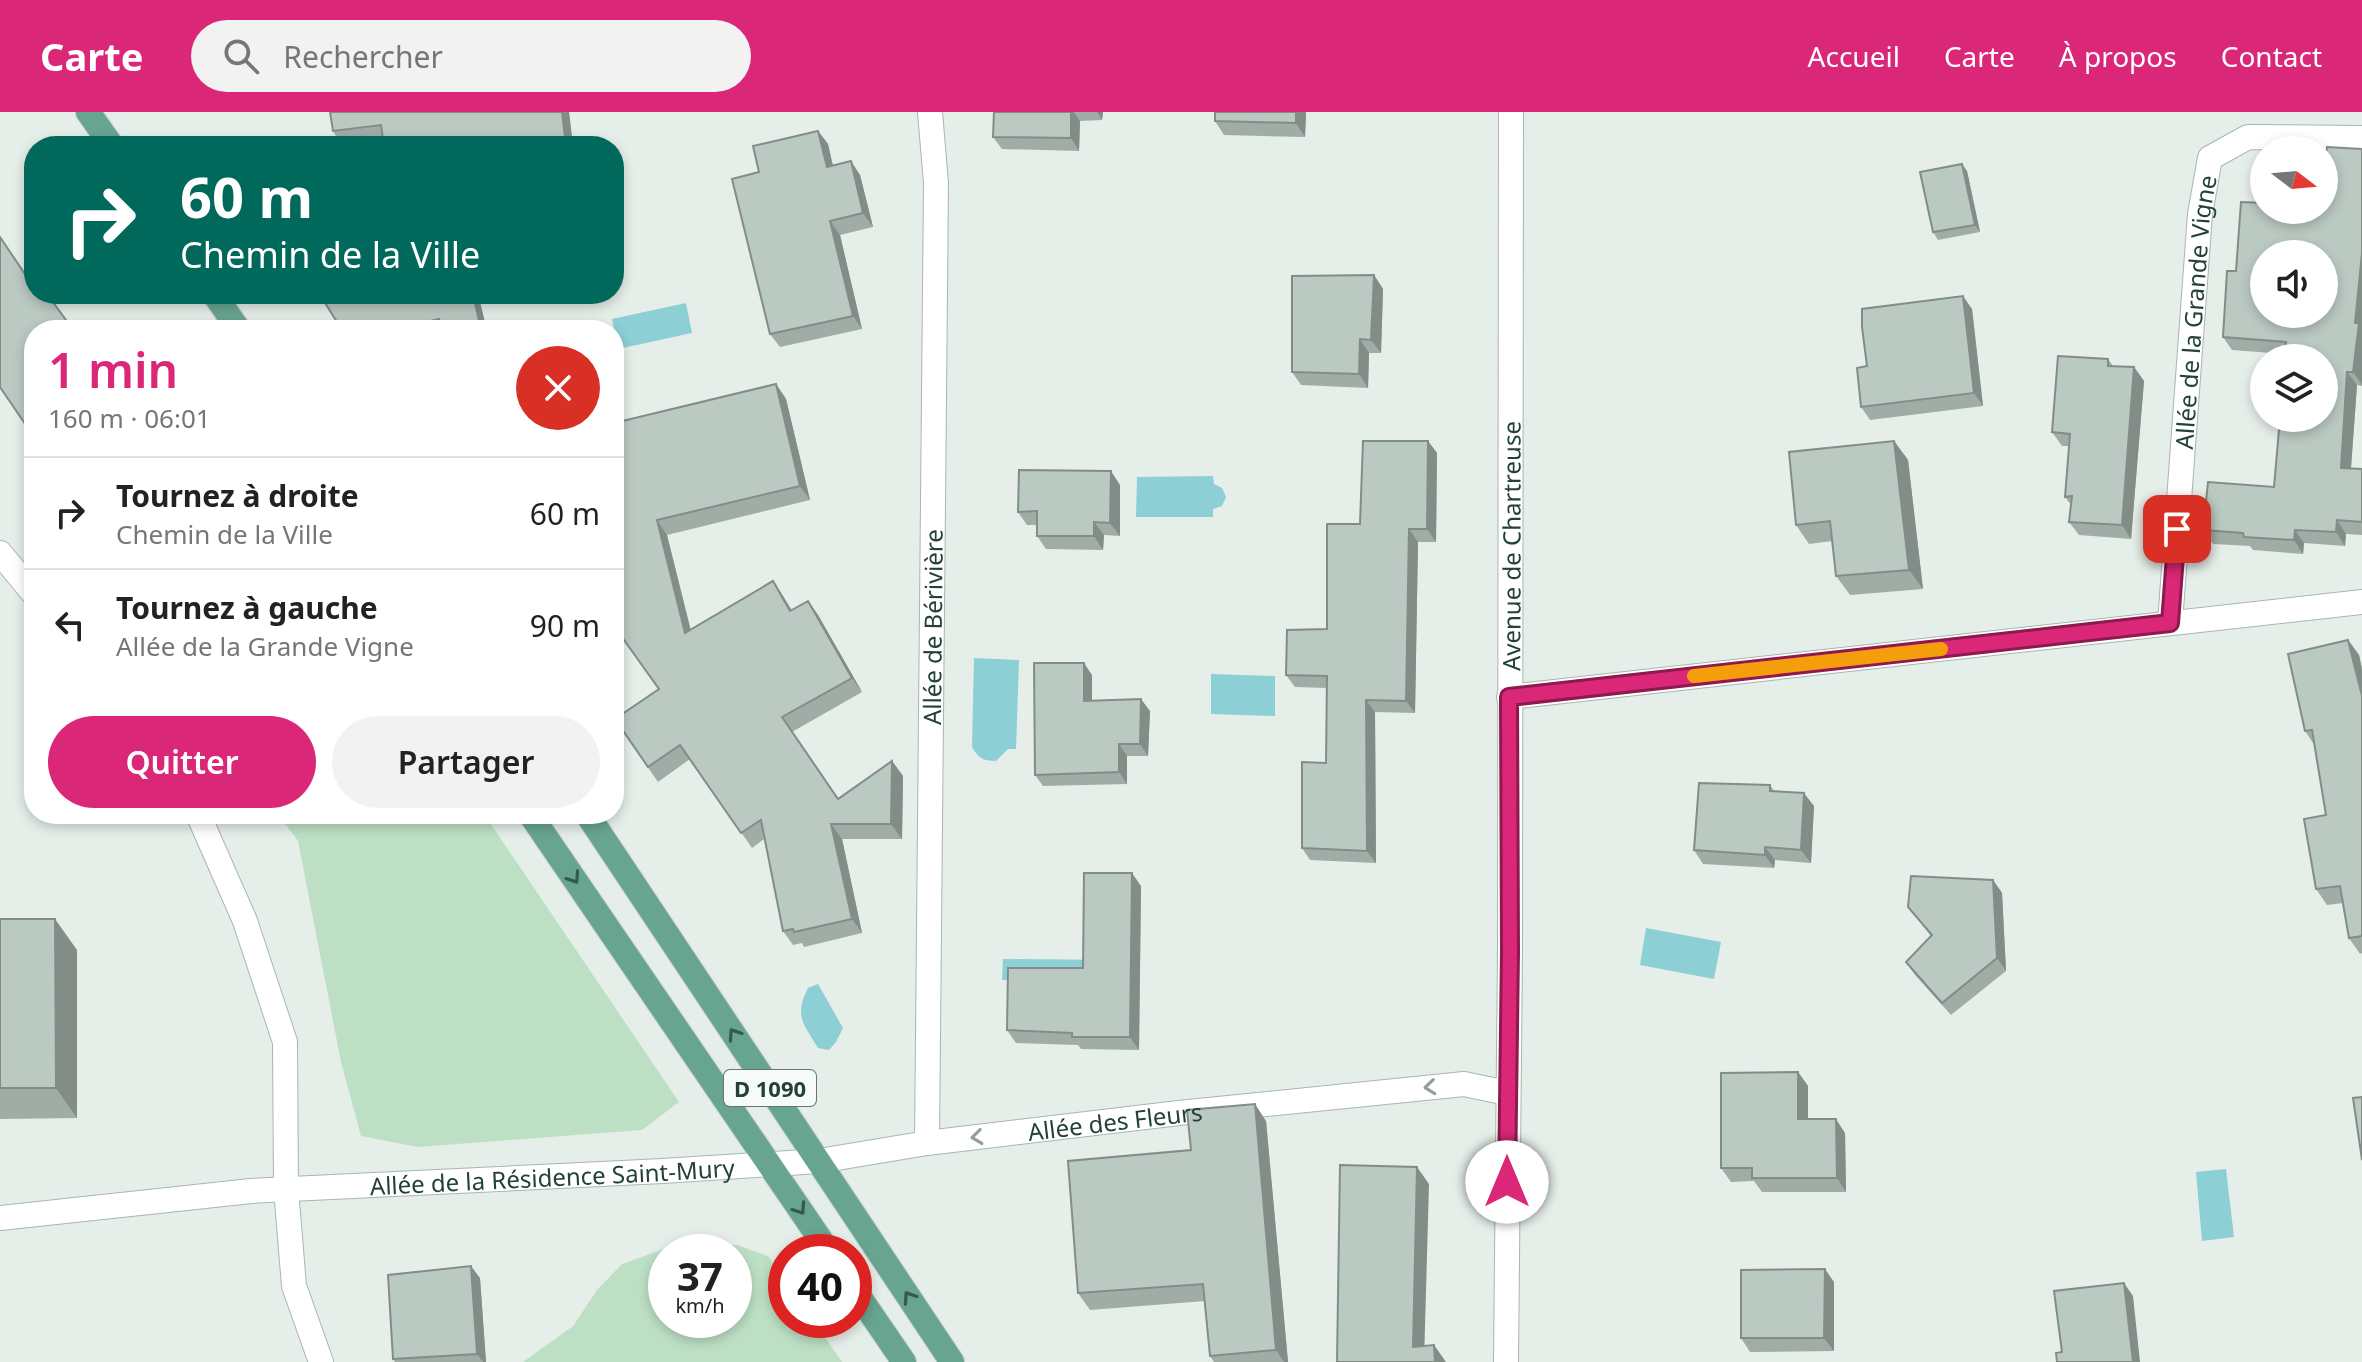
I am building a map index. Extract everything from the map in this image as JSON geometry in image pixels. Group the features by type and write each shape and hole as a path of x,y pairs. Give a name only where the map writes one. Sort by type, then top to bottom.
{"main road":[{"path":"88,112 105,136"},
{"name":"D 1090","path":"537,824 817,1234"},
{"name":"D 1090","path":"594,824 952,1362"},
{"path":"872,1315 904,1362"}],"street":[{"name":"Allée de Bérivière","path":"927,1143 936,183 930,112"},
{"name":"Avenue de Chartreuse","path":"1506,1362 1511,112"},
{"name":"Allée de la Grande Vigne","path":"2170,623 2200,214 2210,158 2248,137 2362,138"},
{"path":"0,553 24,582"},
{"path":"1509,697 2362,602"},
{"path":"202,824 245,921 285,1042 286,1189 294,1286 321,1362"},
{"name":"Allée des Fleurs","path":"819,1161 927,1143 1464,1084 1507,1093"},
{"name":"Allée de la Résidence Saint-Mury","path":"0,1218 251,1191 819,1161"}],"green space":[{"path":"285,824 491,824 679,1102 642,1130 418,1147 361,1136 341,1062 298,841"},
{"path":"752,1250 768,1256 768,1338 825,1338 842,1362 523,1362 573,1326 597,1290 622,1264 648,1255 648,1338 752,1338"}],"water":[{"path":"686,303 692,333 624,348 624,320 612,319"},
{"path":"1213,476 1214,484 1222,488 1226,497 1222,506 1213,509 1213,517 1136,517 1137,477"},
{"path":"974,658 1019,660 1016,749 1008,749 996,761 981,758 972,747"},
{"path":"1211,674 1275,676 1275,716 1211,714"},
{"path":"1646,928 1721,942 1714,979 1640,965"},
{"path":"1003,959 1113,960 1113,981 1002,980"},
{"path":"818,984 843,1028 829,1050 818,1048 801,1013 808,988"},
{"path":"2226,1169 2234,1237 2202,1241 2196,1172"}],"building":[{"path":"330,112 562,112 565,136 383,136 381,125 333,131"},
{"path":"994,112 1071,112 1071,138 993,137"},
{"path":"1215,112 1296,112 1296,123 1215,121"},
{"path":"818,131 827,167 851,161 863,213 830,221 853,316 770,334 732,179 759,172 753,146"},
{"path":"2338,148 2362,149 2362,253 2355,323 2359,323 2353,372 2347,372 2341,468 2362,469 2362,522 2337,520 2336,532 2295,530 2294,540 2244,537 2243,533 2203,530 2208,482 2274,487 2279,432 2338,432 2338,344 2286,344 2223,337 2227,271 2236,271 2241,202 2250,202 2250,224 2338,224"},
{"path":"1962,164 1975,225 1933,232 1920,172"},
{"path":"0,237 24,273 24,304 54,304 66,320 24,320 24,422 0,387"},
{"path":"1374,275 1371,340 1360,339 1359,374 1292,372 1292,276"},
{"path":"1963,296 1974,393 1861,407 1857,368 1867,366 1862,309"},
{"path":"326,304 475,304 479,320 439,319 336,320"},
{"path":"2058,356 2108,359 2108,366 2134,367 2122,525 2069,522 2072,496 2065,497 2070,434 2052,432"},
{"path":"776,384 800,486 657,520 685,633 773,581 790,611 808,601 852,678 782,717 838,799 892,761 891,824 831,824 852,919 794,932 793,929 783,931 761,820 741,833 680,745 648,767 624,732 624,713 659,689 624,640 624,421"},
{"path":"1363,441 1428,441 1427,529 1409,529 1406,701 1366,700 1367,851 1302,848 1302,762 1326,763 1327,676 1286,675 1287,630 1327,629 1327,524 1360,524"},
{"path":"1894,441 1909,570 1836,576 1830,521 1796,525 1789,452"},
{"path":"1019,470 1111,471 1110,523 1094,522 1094,536 1037,536 1037,511 1018,512"},
{"path":"2348,640 2362,696 2362,936 2349,938 2340,886 2316,889 2304,819 2326,815 2312,730 2305,731 2288,654"},
{"path":"1034,663 1084,663 1084,701 1141,699 1140,744 1119,744 1119,772 1035,775"},
{"path":"1699,783 1770,785 1770,791 1804,793 1801,850 1765,847 1765,855 1694,850"},
{"path":"1084,873 1132,873 1130,1037 1072,1037 1072,1033 1007,1030 1008,968 1083,968"},
{"path":"1911,876 1993,880 1997,958 1942,1003 1906,962 1932,935 1908,907"},
{"path":"0,919 55,919 56,1088 0,1088"},
{"path":"1798,1072 1798,1119 1836,1119 1837,1178 1752,1178 1752,1168 1721,1168 1721,1073"},
{"path":"2362,1097 2362,1160 2353,1098"},
{"path":"1255,1104 1276,1350 1210,1356 1203,1284 1078,1293 1068,1161 1191,1150 1187,1110"},
{"path":"1340,1165 1417,1167 1413,1347 1434,1345 1435,1362 1337,1362"},
{"path":"471,1266 477,1354 393,1359 388,1275"},
{"path":"1825,1269 1824,1338 1741,1338 1741,1270"},
{"path":"2124,1283 2133,1362 2057,1362 2056,1353 2062,1352 2054,1291"}],"slow traffic":[{"path":"1694,676 1941,649"}],"route":[{"path":"1507,1182 1509,697 2170,623 2177,529"}]}
